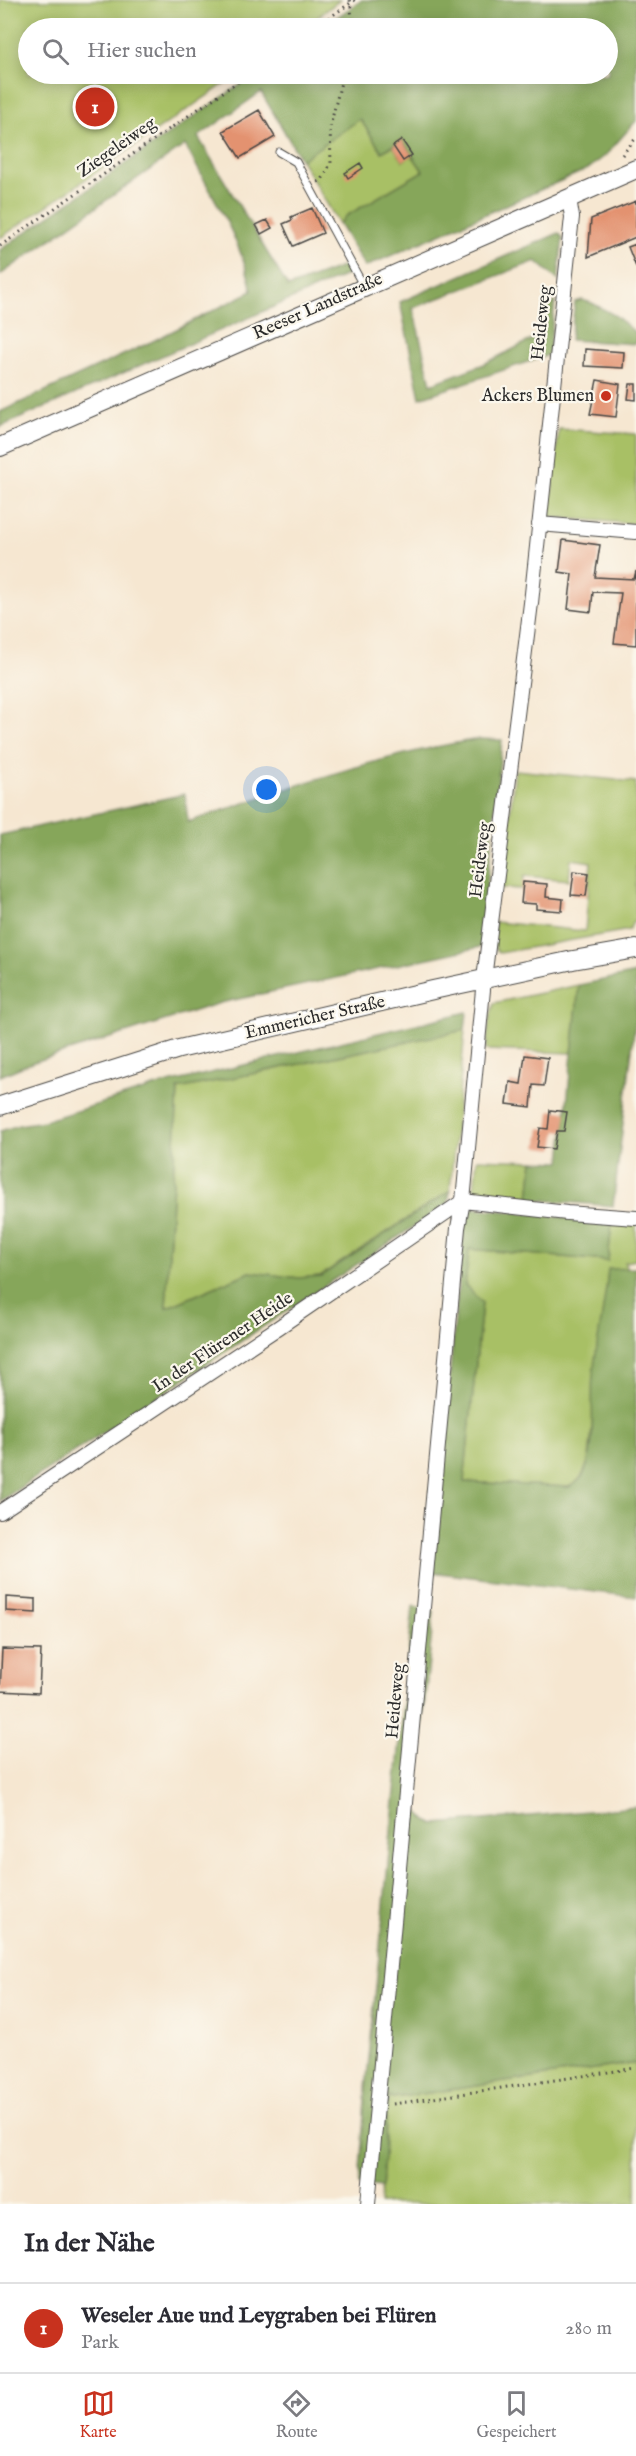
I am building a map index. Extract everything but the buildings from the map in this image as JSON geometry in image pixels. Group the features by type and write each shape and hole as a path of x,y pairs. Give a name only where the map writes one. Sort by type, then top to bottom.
{"street":[{"name":"Reeser Landstraße","path":"0,447 636,169"},
{"name":"Heideweg","path":"368,2204 434,1467 484,979 539,524 572,217 569,198"},
{"path":"539,524 636,532"},
{"name":"Emmericher Straße","path":"0,1106 179,1050 484,979 636,949"},
{"path":"463,1201 636,1218"},
{"name":"In der Flürener Heide","path":"0,1512 279,1328 463,1201"}],"lane":[{"path":"279,152 296,162 364,287"}],"path":[{"path":"328,18 352,1"},
{"path":"352,1 353,18"},
{"name":"Ziegeleiweg","path":"0,246 235,84"},
{"path":"308,185 322,180 331,164 330,127 341,84"},
{"path":"621,157 636,138"},
{"path":"376,2105 636,2068"}],"green space":[{"path":"0,0 340,0 316,18 18,18 18,84 224,84 0,238"},
{"path":"362,0 636,0 636,121 606,155 588,169 365,267 339,224 346,216 423,171 402,140 382,152 360,119 301,160 261,92 198,137 288,287 350,264 351,273 0,427 0,412 151,342 252,291 233,234 185,145 0,275 0,250 241,84 618,84 618,18 336,18"},
{"path":"360,119 382,152 393,146 403,161 412,155 423,171 346,216 339,224 301,160"},
{"path":"559,233 563,238 558,280 536,261 413,308 431,384 484,364 541,335 548,306 555,301 549,355 420,398 400,302"},
{"path":"582,300 616,316 636,333 636,344 570,340 575,302"},
{"path":"559,429 636,434 636,524 549,517"},
{"path":"480,739 502,740 481,947 220,1003 31,1063 0,1076 0,835 185,794 188,822 369,763"},
{"path":"515,770 636,782 636,922 633,922 629,930 500,953 497,950 493,939 495,922 585,931 591,862 571,859 569,880 524,876 523,889 502,888"},
{"path":"636,973 636,1016 613,1206 529,1199 533,1161 561,1162 579,985"},
{"path":"579,985 572,1053 486,1050 489,1021 494,1003"},
{"path":"467,1012 465,1030 178,1089 166,1308 250,1272 299,1278 321,1276 450,1191 448,1204 0,1501 0,1131 44,1121 160,1085"},
{"path":"465,1030 450,1191 320,1276 299,1278 250,1272 166,1308 178,1089"},
{"path":"477,1159 533,1161 529,1199 480,1195 474,1189"},
{"path":"473,1208 612,1222 608,1261 469,1249 465,1285 482,1303 464,1482 569,1487 580,1479 589,1460 591,1448 593,1375 608,1269 636,1268 636,1597 431,1572 465,1214"},
{"path":"612,1222 636,1224 636,1260 625,1262 626,1270 608,1270 589,1458 582,1475 569,1487 464,1482 482,1303 465,1285 469,1249 608,1261"},
{"path":"413,1606 434,1611 414,1807 427,1821 434,1824 636,1807 636,2063 393,2098 388,2096 382,2187 359,2185 365,2099"},
{"path":"636,2063 636,2204 380,2204 388,2096 393,2098"}],"place":[{"name":"Weseler Aue und Leygraben bei Flüren","path":"95,107"},
{"name":"Ackers Blumen","path":"606,396"}]}
